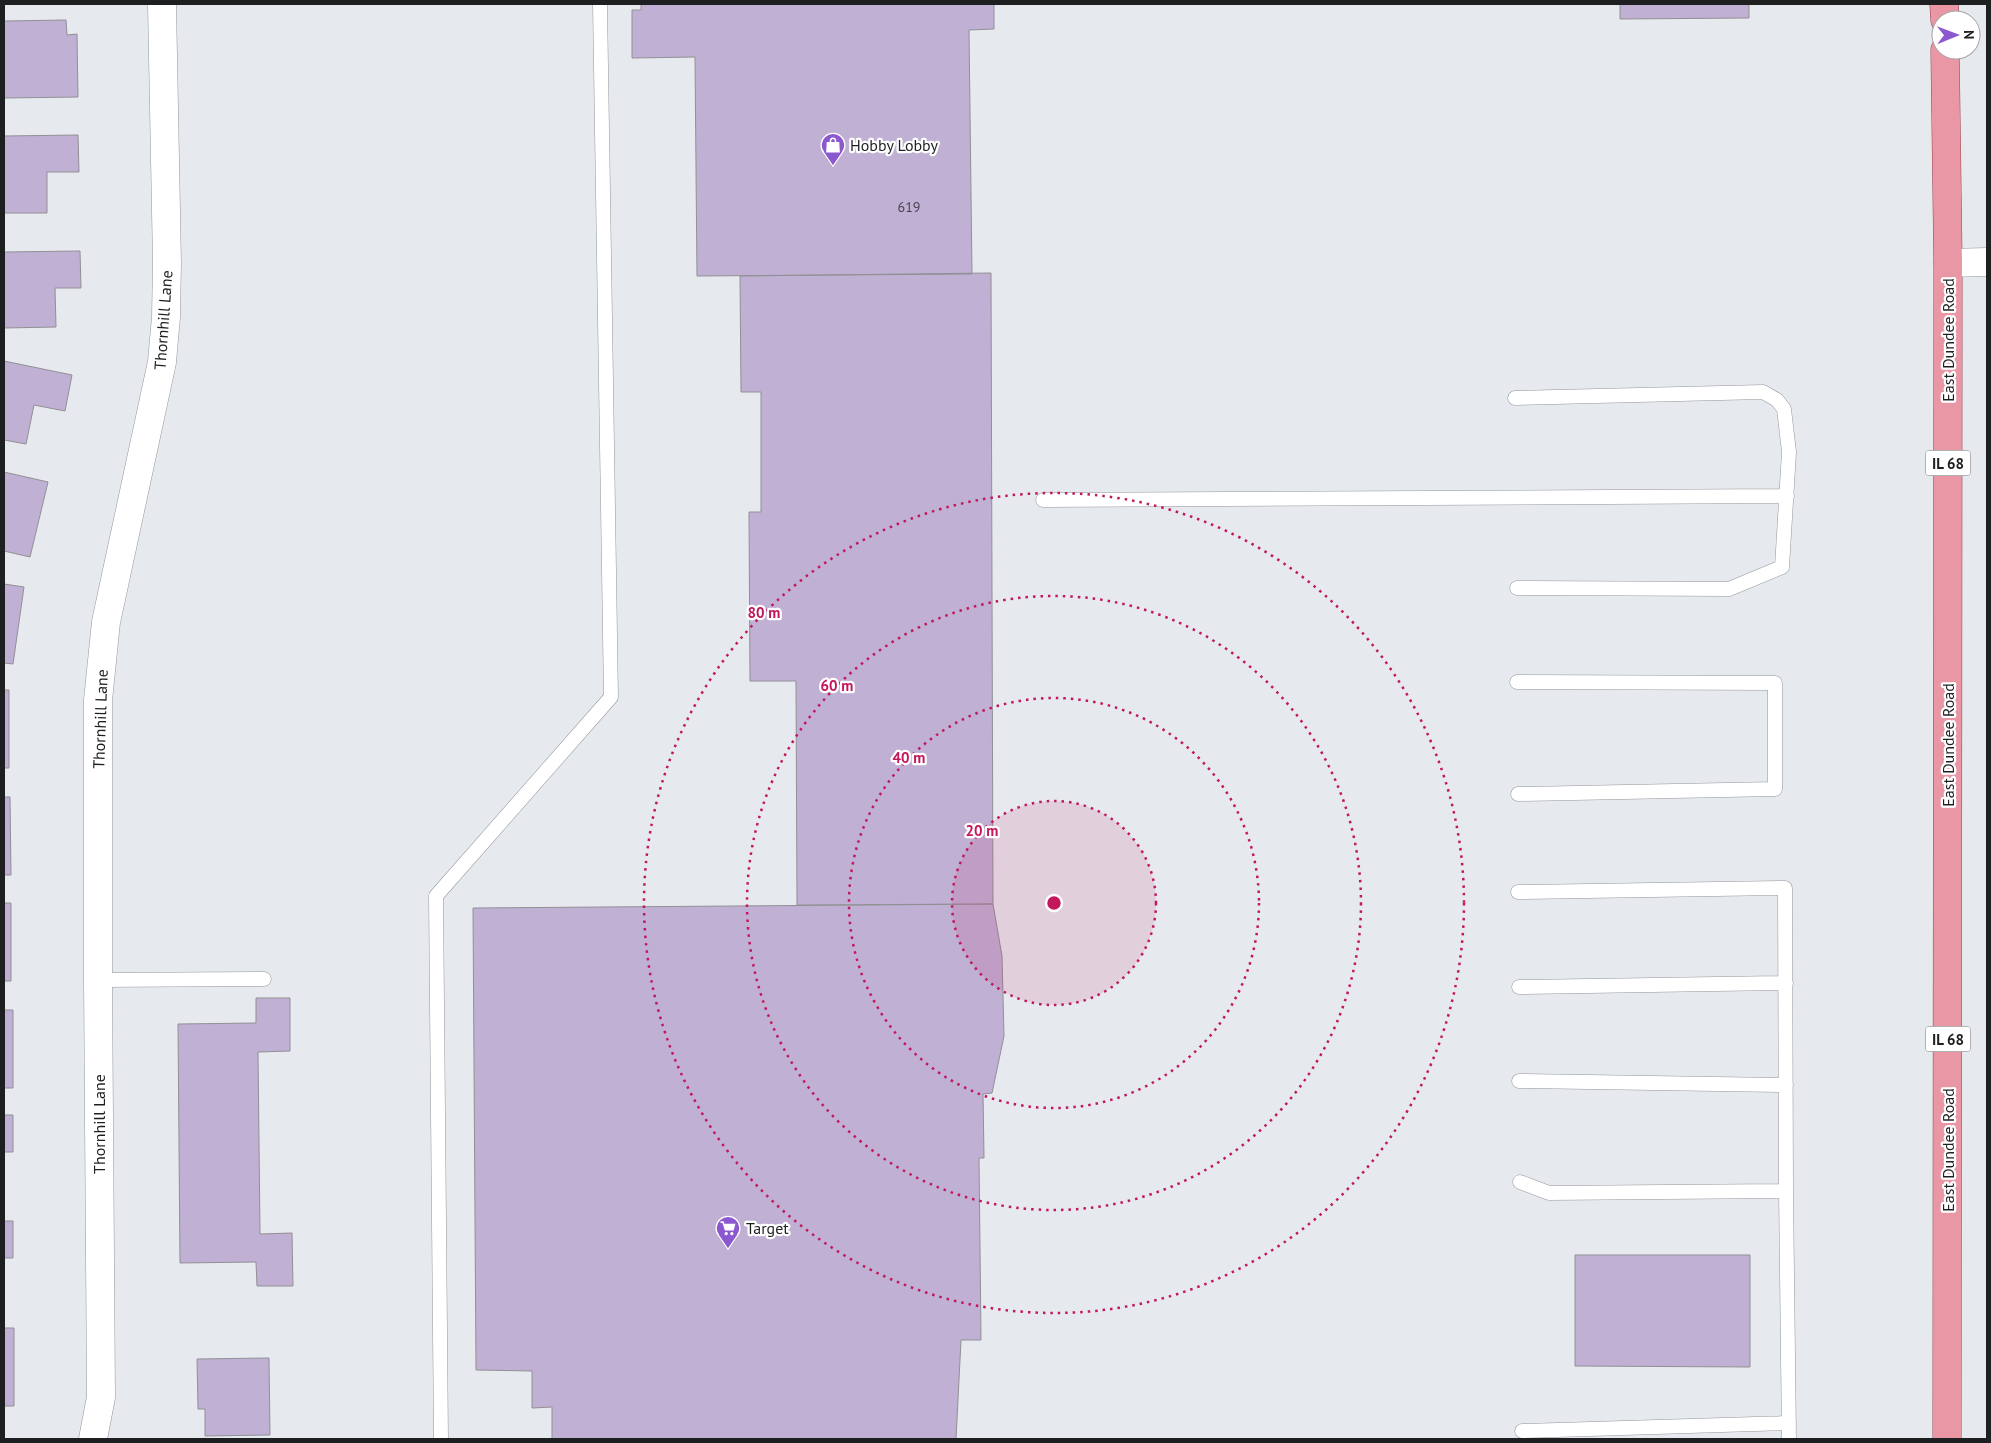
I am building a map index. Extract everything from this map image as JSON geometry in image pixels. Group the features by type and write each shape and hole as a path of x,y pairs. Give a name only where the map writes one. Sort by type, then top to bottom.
{"main road":[{"name":"East Dundee Road","path":"1945,60 1948,263 1947,1439"}],"street":[{"name":"Thornhill Lane","path":"93,1439 101,1397 98,700 106,622 162,362 166,317 167,263 162,4"},
{"path":"1948,263 1987,262"}],"lane":[{"path":"441,1439 436,896 610,697 600,4"},
{"path":"1516,398 1763,392 1777,400 1784,409 1790,452 1782,567 1729,589 1516,588"},
{"path":"1043,500 1787,496"},
{"path":"1517,682 1775,683 1775,789 1518,794"},
{"path":"1518,892 1785,888 1789,1439"},
{"path":"98,980 264,979"},
{"path":"1519,987 1786,983"},
{"path":"1519,1081 1786,1085"},
{"path":"1520,1182 1549,1193 1786,1191"},
{"path":"1522,1431 1789,1423"}],"building":[{"name":"Hobby Lobby","path":"641,4 994,4 994,29 969,30 972,274 697,276 695,57 632,58 632,10 641,10"},
{"path":"1620,4 1749,4 1749,18 1620,19"},
{"path":"66,20 67,35 77,34 78,97 4,98 4,21"},
{"path":"78,135 79,172 47,172 47,213 4,213 4,136"},
{"path":"80,251 81,288 55,288 56,327 4,328 4,252"},
{"path":"991,273 993,904 797,905 796,681 750,681 749,512 761,512 761,392 741,392 740,276"},
{"path":"4,361 72,375 65,411 34,405 26,444 4,440"},
{"path":"4,472 48,482 30,557 4,551"},
{"path":"4,584 24,587 13,664 4,663"},
{"path":"4,690 9,690 9,768 4,768"},
{"path":"4,797 10,797 11,875 4,875"},
{"path":"4,903 11,903 11,981 4,981"},
{"name":"Target","path":"993,904 1002,956 1004,1036 992,1093 983,1094 984,1158 979,1158 981,1340 961,1340 956,1439 552,1439 552,1407 532,1408 532,1371 476,1370 473,908"},
{"path":"256,998 290,998 290,1051 258,1052 260,1234 292,1233 293,1286 257,1286 256,1262 180,1263 178,1024 256,1023"},
{"path":"4,1010 13,1010 13,1088 4,1088"},
{"path":"4,1115 13,1115 13,1152 4,1152"},
{"path":"4,1221 13,1221 13,1258 4,1258"},
{"path":"1575,1255 1750,1255 1750,1367 1575,1366"},
{"path":"4,1328 14,1328 14,1406 4,1406"},
{"path":"269,1358 270,1435 205,1436 205,1409 198,1409 197,1359"}],"place":[{"name":"Hobby Lobby","path":"833,166"},
{"name":"Target","path":"728,1249"}]}
